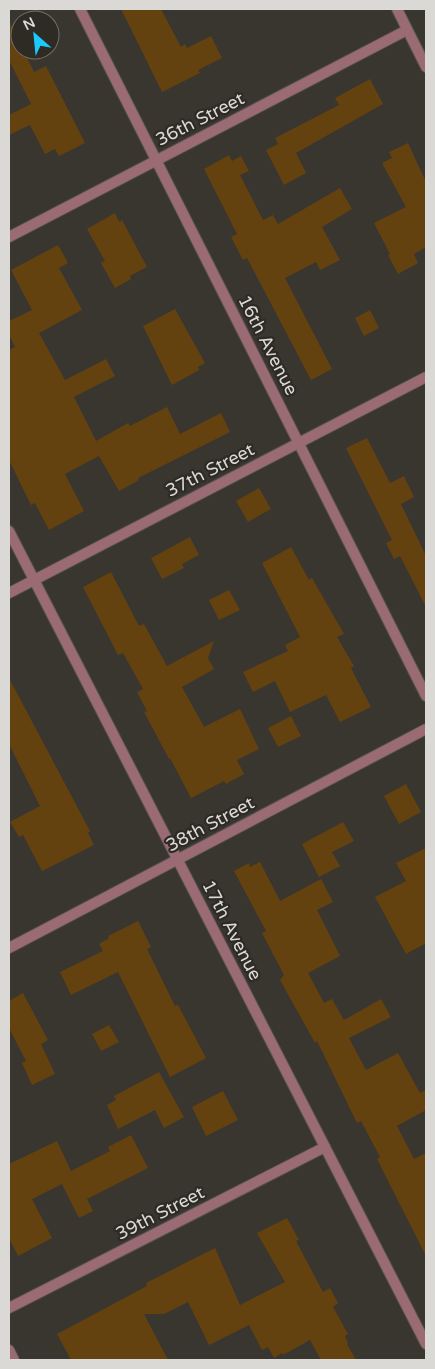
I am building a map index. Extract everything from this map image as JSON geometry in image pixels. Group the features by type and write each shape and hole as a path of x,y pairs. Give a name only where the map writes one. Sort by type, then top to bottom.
{"street":[{"name":"16th Avenue","path":"80,9 426,696"},
{"path":"397,9 426,68"},
{"name":"36th Street","path":"9,237 407,30"},
{"name":"37th Street","path":"9,593 426,376"},
{"name":"17th Avenue","path":"9,531 426,1344"},
{"name":"38th Street","path":"9,948 426,729"},
{"name":"39th Street","path":"9,1308 325,1147"},
{"path":"9,1350 14,1360"}],"building":[{"path":"121,9 161,9 181,47 185,44 187,48 211,36 222,58 198,70 200,73 162,92"},
{"path":"9,21 10,60 28,60 34,72 46,66 85,143 59,156 55,149 45,154 30,125 9,135 9,115 31,104 9,60"},
{"path":"370,79 383,104 296,153 306,173 284,185 266,150 278,144 275,138 339,105 335,98"},
{"path":"408,143 426,182 426,247 414,254 418,263 398,274 374,223 406,207 382,163 392,158 389,152"},
{"path":"229,155 232,161 241,156 249,171 240,175 263,220 273,215 278,224 340,188 352,209 322,227 340,260 320,270 316,262 285,278 332,369 311,380 247,258 243,260 231,237 237,234 204,169"},
{"path":"115,213 119,222 122,220 147,267 130,276 131,279 115,288 101,263 105,261 87,229"},
{"path":"58,245 68,263 59,268 82,310 39,333 65,380 106,359 115,376 74,397 96,441 128,423 130,426 167,407 180,434 221,413 230,432 138,478 139,480 119,491 99,456 65,474 84,511 49,530 35,503 31,505 9,460 9,350 15,347 9,335 9,321 32,310 11,270"},
{"path":"175,309 205,363 198,367 199,370 172,385 143,326"},
{"path":"370,310 379,328 364,336 355,318"},
{"path":"367,438 390,483 404,476 414,497 401,504 426,556 426,607 400,556 394,559 386,543 392,540 346,448"},
{"path":"259,488 271,509 248,522 236,501"},
{"path":"190,537 199,555 182,564 184,568 162,579 151,558"},
{"path":"291,547 309,580 312,578 344,634 337,637 354,666 351,668 371,707 340,722 326,695 290,712 275,681 253,692 243,672 288,651 285,645 300,637 262,563"},
{"path":"111,572 139,626 144,624 167,666 214,641 208,658 214,669 182,687 204,727 240,709 259,749 237,760 244,774 226,784 224,781 191,798 144,712 147,711 137,692 143,689 123,653 118,655 83,587"},
{"path":"229,590 240,610 219,620 209,600"},
{"path":"9,678 90,831 88,833 94,845 42,871 23,835 19,837 10,822 40,806 9,744"},
{"path":"291,716 301,736 278,747 268,728"},
{"path":"406,784 421,812 399,824 384,796"},
{"path":"343,822 354,841 332,852 340,866 319,877 302,844"},
{"path":"426,848 426,943 406,954 375,897 406,881 396,863"},
{"path":"260,862 280,901 321,879 333,902 317,910 340,956 308,973 324,1003 332,999 344,1020 381,999 391,1017 349,1038 366,1070 398,1053 420,1093 426,1090 426,1110 397,1126 414,1159 426,1153 426,1256 377,1159 380,1157 361,1121 357,1123 317,1041 315,1043 280,980 284,975 262,933 266,931 234,871 249,863 250,867"},
{"path":"138,921 151,947 147,949 175,1006 178,1005 206,1058 170,1077 118,972 71,995 60,972 103,951 99,944 109,938 108,936"},
{"path":"23,993 48,1040 41,1044 55,1074 32,1085 22,1063 26,1061 9,1028 9,1001"},
{"path":"109,1025 119,1042 101,1051 92,1034"},
{"path":"159,1072 184,1117 164,1128 155,1110 118,1129 107,1105 116,1100 114,1096"},
{"path":"223,1091 238,1120 206,1136 192,1107"},
{"path":"131,1135 148,1168 87,1199 93,1211 79,1218 62,1184 32,1199 52,1238 18,1256 9,1238 9,1164 57,1141 71,1171 110,1151 108,1147"},
{"path":"287,1218 299,1240 296,1241 323,1292 330,1288 338,1303 333,1307 348,1334 345,1336 347,1344 356,1360 321,1360 310,1340 274,1358 268,1347 262,1350 249,1325 209,1345 188,1302 164,1314 144,1314 168,1360 71,1360 57,1334 147,1286 146,1283 215,1248 240,1305 285,1282 257,1233"}]}
